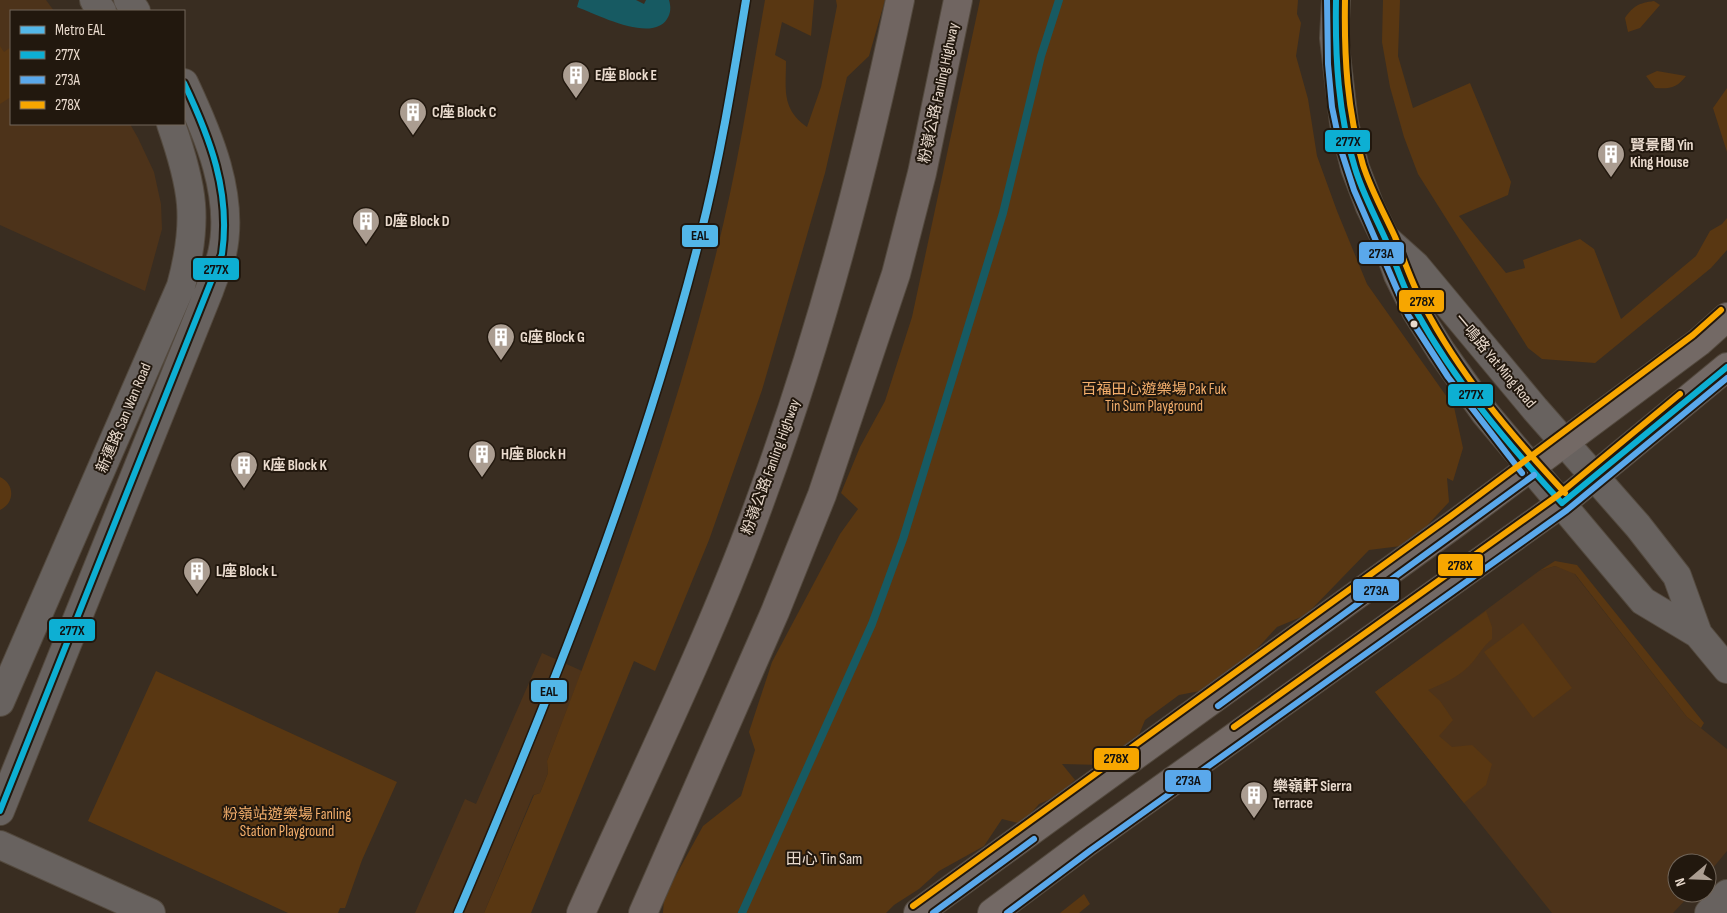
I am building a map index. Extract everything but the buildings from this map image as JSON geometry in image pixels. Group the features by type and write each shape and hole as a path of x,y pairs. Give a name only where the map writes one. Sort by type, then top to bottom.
{"highway":[{"name":"粉嶺公路 Fanling Highway","path":"581,913 727,586 763,495 819,326 856,195 900,0"},
{"name":"粉嶺公路 Fanling Highway","path":"643,913 775,612 826,486 896,274 922,173 958,0"}],"main road":[{"path":"918,913 1456,523 1699,342 1727,317"},
{"path":"992,913 1086,843 1562,503 1727,367"}],"street":[{"name":"一鳴路 Yat Ming Road","path":"1336,0 1334,38 1344,123 1355,168 1370,207 1385,238 1398,275 1416,311 1440,351 1485,413 1529,468 1562,503 1643,601 1698,634"},
{"name":"新運路 San Wan Road","path":"0,811 202,309 222,253 223,205 214,157 185,86"},
{"name":"新運路 San Wan Road","path":"0,702 181,286 190,251 193,224 185,165 171,125"},
{"name":"一鳴路 Yat Ming Road","path":"1385,238 1416,266 1564,442 1638,526 1677,576 1698,634"},
{"path":"1698,634 1727,670"},
{"path":"0,846 150,913"},
{"path":"1709,913 1727,894"}],"shaded area":[{"path":"0,0 46,0 53,10 10,10 10,125 131,125 154,172 161,204 162,229 145,291 0,225"},
{"path":"1555,566 1573,572 1687,717 1727,749 1727,851 1717,863 1717,853 1667,853 1667,903 1682,903 1673,913 1552,913 1375,692 1539,571"},
{"path":"542,653 582,671 547,761 548,773 540,793 533,795 484,913 415,913 465,799 476,804"}],"green space":[{"path":"765,0 814,0 811,36 782,22 775,55 786,61 786,89 789,106 799,120 807,127 821,87 837,6 836,0 885,0 869,56 847,77 825,173 762,390 709,540 655,671 634,661 531,913 484,913 534,795 540,793 548,773 547,761 617,575 680,386 715,258 730,194"},
{"name":"百福田心遊樂場 Pak Fuk Tin Sum Playground","path":"980,0 1298,0 1297,14 1301,23 1296,56 1308,99 1317,156 1337,211 1367,284 1454,407 1463,448 1453,481 1447,478 1449,502 1409,545 1369,550 1306,615 1277,627 1243,664 1205,690 1179,695 1145,720 1138,737 1102,765 1062,764 1075,780 1057,796 1039,804 1022,824 1002,819 984,846 939,871 919,889 894,905 886,913 663,913 664,897 703,826 741,796 755,750 749,732 772,662 840,534 858,509 841,493 860,447 885,401 912,317"},
{"path":"1383,0 1400,0 1398,56 1413,108 1470,83 1511,182 1508,195 1459,216 1506,273 1525,268 1523,260 1580,239 1594,249 1621,319 1696,256 1710,231 1722,224 1727,218 1727,250 1711,268 1595,363 1542,359 1528,348 1418,174 1404,137 1390,87 1382,42"},
{"path":"1654,1 1660,5 1640,28 1628,32 1625,18 1628,14 1637,6"},
{"path":"0,46 4,52 10,48 10,98 0,104"},
{"path":"1657,71 1686,76 1673,87 1655,88 1646,76"},
{"path":"1727,88 1727,152 1713,108"},
{"path":"0,477 5,480 11,489 11,498 5,507 0,510"},
{"path":"1555,561 1577,565 1704,723 1701,728 1687,717 1575,574 1555,566 1539,571"},
{"path":"1486,611 1492,627 1492,639 1460,674 1428,690 1440,701 1453,720 1439,736 1452,747 1472,745 1492,764 1486,785 1464,803 1375,692"},
{"path":"1523,623 1572,688 1533,718 1484,652"},
{"name":"粉嶺站遊樂場 Fanling Station Playground","path":"156,671 397,782 362,860 345,908 340,908 338,913 288,913 88,821"},
{"path":"1084,894 1090,904 1079,913 1060,913"}],"water":[{"path":"579,0 636,0 644,4 646,0 669,0 670,10 667,19 660,26 637,28 611,21 577,7"}],"waterway":[{"path":"742,913 872,624 903,539 1003,213 1041,56 1059,0"}],"metro line":[{"name":"EAL","path":"458,913 527,747 592,580 651,410 677,324 714,178 746,0"}],"transit line":[{"name":"273A","path":"1327,0 1328,64 1332,107 1341,150 1354,190 1408,315 1448,377 1522,473"},
{"name":"277X","path":"1336,0 1336,43 1339,85 1349,148 1362,188 1408,295 1431,337 1483,412 1562,503"},
{"name":"278X","path":"1345,0 1345,42 1348,83 1353,124 1358,145 1370,183 1395,237 1415,287 1437,330 1487,403 1565,493"},
{"name":"277X","path":"0,811 222,254 224,209 221,187 210,145 185,85"},
{"name":"278X","path":"913,906 1451,516 1693,335 1721,310"},
{"name":"277X","path":"1562,503 1727,367"},
{"name":"273A","path":"1007,913 1091,850 1567,510 1727,378"},
{"name":"278X","path":"1234,727 1557,496 1680,394"},
{"name":"273A","path":"1218,706 1534,475"},
{"name":"273A","path":"933,913 1034,839"}],"place":[{"name":"E座 Block E","path":"576,99"},
{"name":"C座 Block C","path":"413,136"},
{"name":"賢景閣 Yin King House","path":"1611,178"},
{"name":"D座 Block D","path":"366,245"},
{"name":"G座 Block G","path":"501,361"},
{"name":"H座 Block H","path":"482,478"},
{"name":"K座 Block K","path":"244,489"},
{"name":"L座 Block L","path":"197,595"},
{"name":"樂嶺軒 Sierra Terrace","path":"1254,819"}],"district":[{"name":"田心 Tin Sam","path":"824,859"}]}
